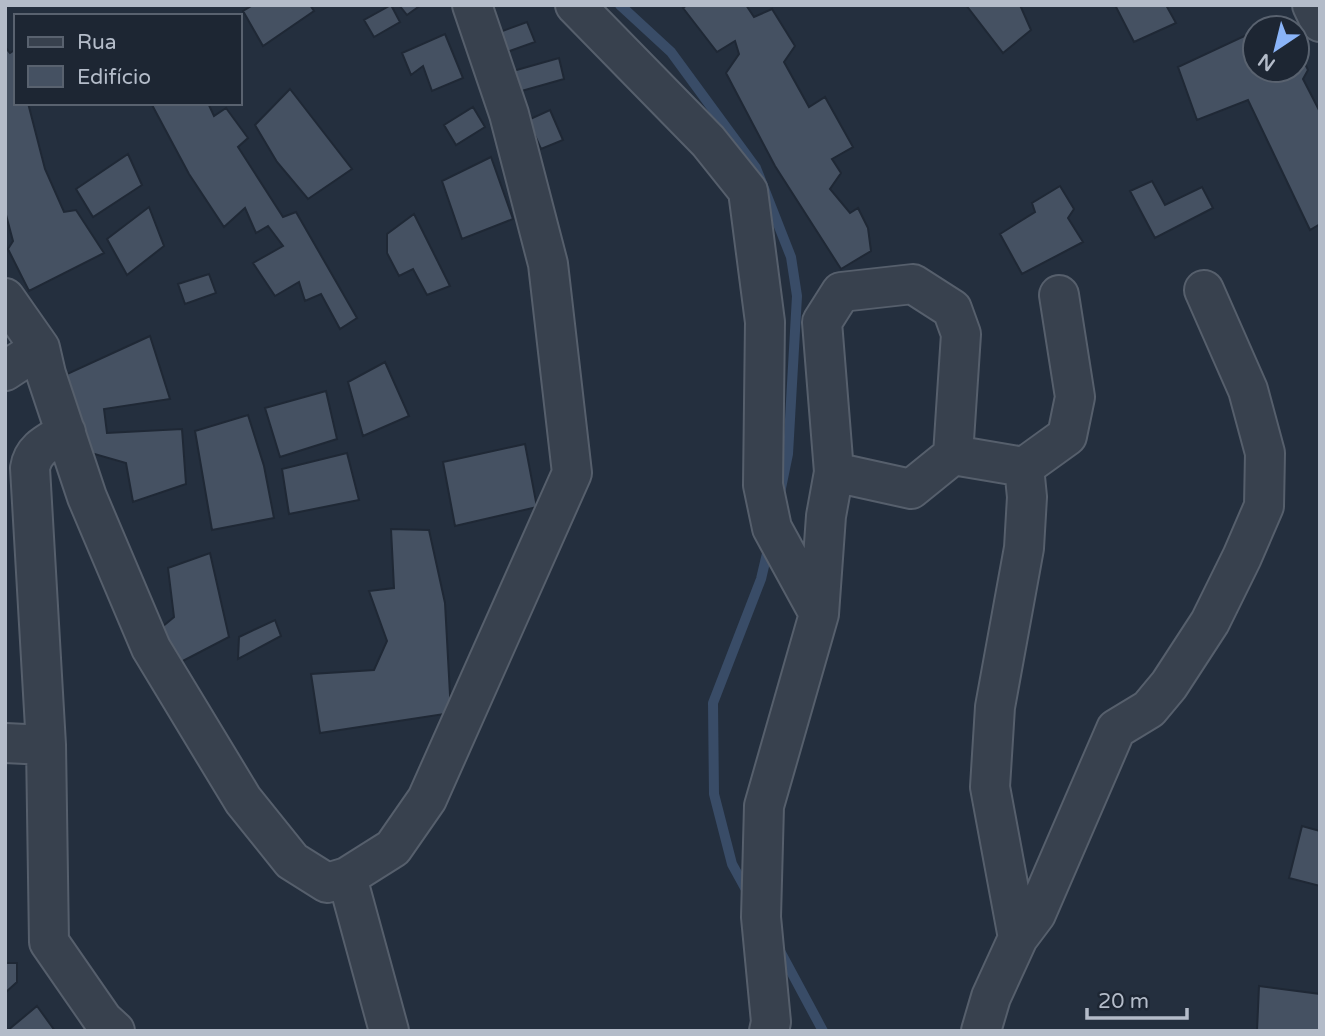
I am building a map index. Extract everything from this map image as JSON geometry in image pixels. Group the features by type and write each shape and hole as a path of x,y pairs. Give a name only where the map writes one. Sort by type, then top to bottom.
{"street":[{"path":"5,298 40,348 87,497 151,648 243,800 292,861 327,883 347,877 393,848 427,799 572,472 548,264 509,114 472,5"},
{"path":"575,5 708,141 748,191 765,321 763,485 772,528 819,614"},
{"path":"1312,5 1320,22"},
{"path":"774,1028 761,917 764,806 819,614 826,516 834,472 822,322 841,292 913,284 953,309 961,334 953,455 911,489 834,472"},
{"path":"981,1031 991,997 1018,938 1036,914 1116,729 1149,709 1169,685 1210,622 1264,506 1265,453 1248,390 1204,290"},
{"path":"953,455 1024,467 1067,436 1075,397 1059,295"},
{"path":"5,371 40,348"},
{"path":"66,432 37,450 30,468 46,745 50,942 103,1020 116,1031"},
{"path":"1018,938 990,787 995,707 1024,548 1027,497 1024,467"},
{"path":"5,743 46,745"},
{"path":"347,877 388,1031"}],"building":[{"path":"253,5 310,5 314,11 263,46 243,11"},
{"path":"391,5 400,22 374,37 364,20"},
{"path":"399,5 421,5 407,15"},
{"path":"687,5 746,5 754,17 772,9 795,46 784,62 809,107 825,97 853,147 832,159 841,173 830,189 850,213 858,208 868,228 871,251 841,269 775,166 726,73 739,54 735,41 717,52 683,8"},
{"path":"966,5 1020,5 1031,30 1003,53"},
{"path":"1115,5 1166,5 1176,23 1134,42"},
{"path":"527,22 535,42 504,53 497,33"},
{"path":"445,34 463,78 432,91 423,66 411,75 402,53"},
{"path":"1241,38 1241,84 1306,84 1320,112 1320,224 1310,230 1248,100 1197,120 1178,67"},
{"path":"5,47 10,53 14,50 14,105 29,105 45,169 64,212 76,210 104,253 29,291 8,249 13,241 5,211"},
{"path":"559,58 564,79 518,92 513,71"},
{"path":"290,89 352,169 308,199 277,162 255,125"},
{"path":"152,105 209,105 214,116 226,108 248,138 238,147 283,217 296,212 357,318 340,329 321,294 305,301 299,282 275,296 253,263 283,246 268,226 256,233 245,208 224,227 189,174"},
{"path":"473,107 485,127 456,145 444,125"},
{"path":"550,110 563,140 541,149 528,120"},
{"path":"128,154 142,185 93,217 76,189"},
{"path":"491,157 513,219 462,239 442,181"},
{"path":"1152,181 1165,205 1202,187 1213,208 1155,238 1130,191"},
{"path":"1060,186 1074,209 1068,218 1083,242 1022,274 1000,234 1035,212 1032,203"},
{"path":"149,207 164,246 127,275 107,239"},
{"path":"414,214 450,286 427,295 413,269 399,276 387,253 387,234"},
{"path":"209,274 216,293 185,304 178,284"},
{"path":"150,336 170,399 104,409 107,433 182,429 186,484 133,502 126,463 84,451 67,374"},
{"path":"385,362 409,416 363,436 348,382"},
{"path":"326,391 337,439 280,457 265,408"},
{"path":"248,415 264,466 274,518 212,530 195,431"},
{"path":"525,444 537,507 455,526 443,462"},
{"path":"347,453 359,500 289,514 282,469"},
{"path":"391,529 429,530 445,603 451,713 320,733 311,674 374,670 387,641 369,591 394,588"},
{"path":"210,553 229,637 177,664 162,627 174,617 168,568"},
{"path":"275,620 281,636 238,659 239,637"},
{"path":"1302,826 1320,831 1320,886 1289,878"},
{"path":"5,963 17,963 17,982 5,993"},
{"path":"1259,986 1320,994 1320,1031 1257,1031"},
{"path":"37,1006 55,1031 7,1031"}],"waterway":[{"path":"620,5 671,52 756,168 791,257 797,296 788,454 780,493"},
{"path":"749,895 732,864 714,794 713,703 761,579 769,545"},
{"path":"780,951 823,1031"}]}
